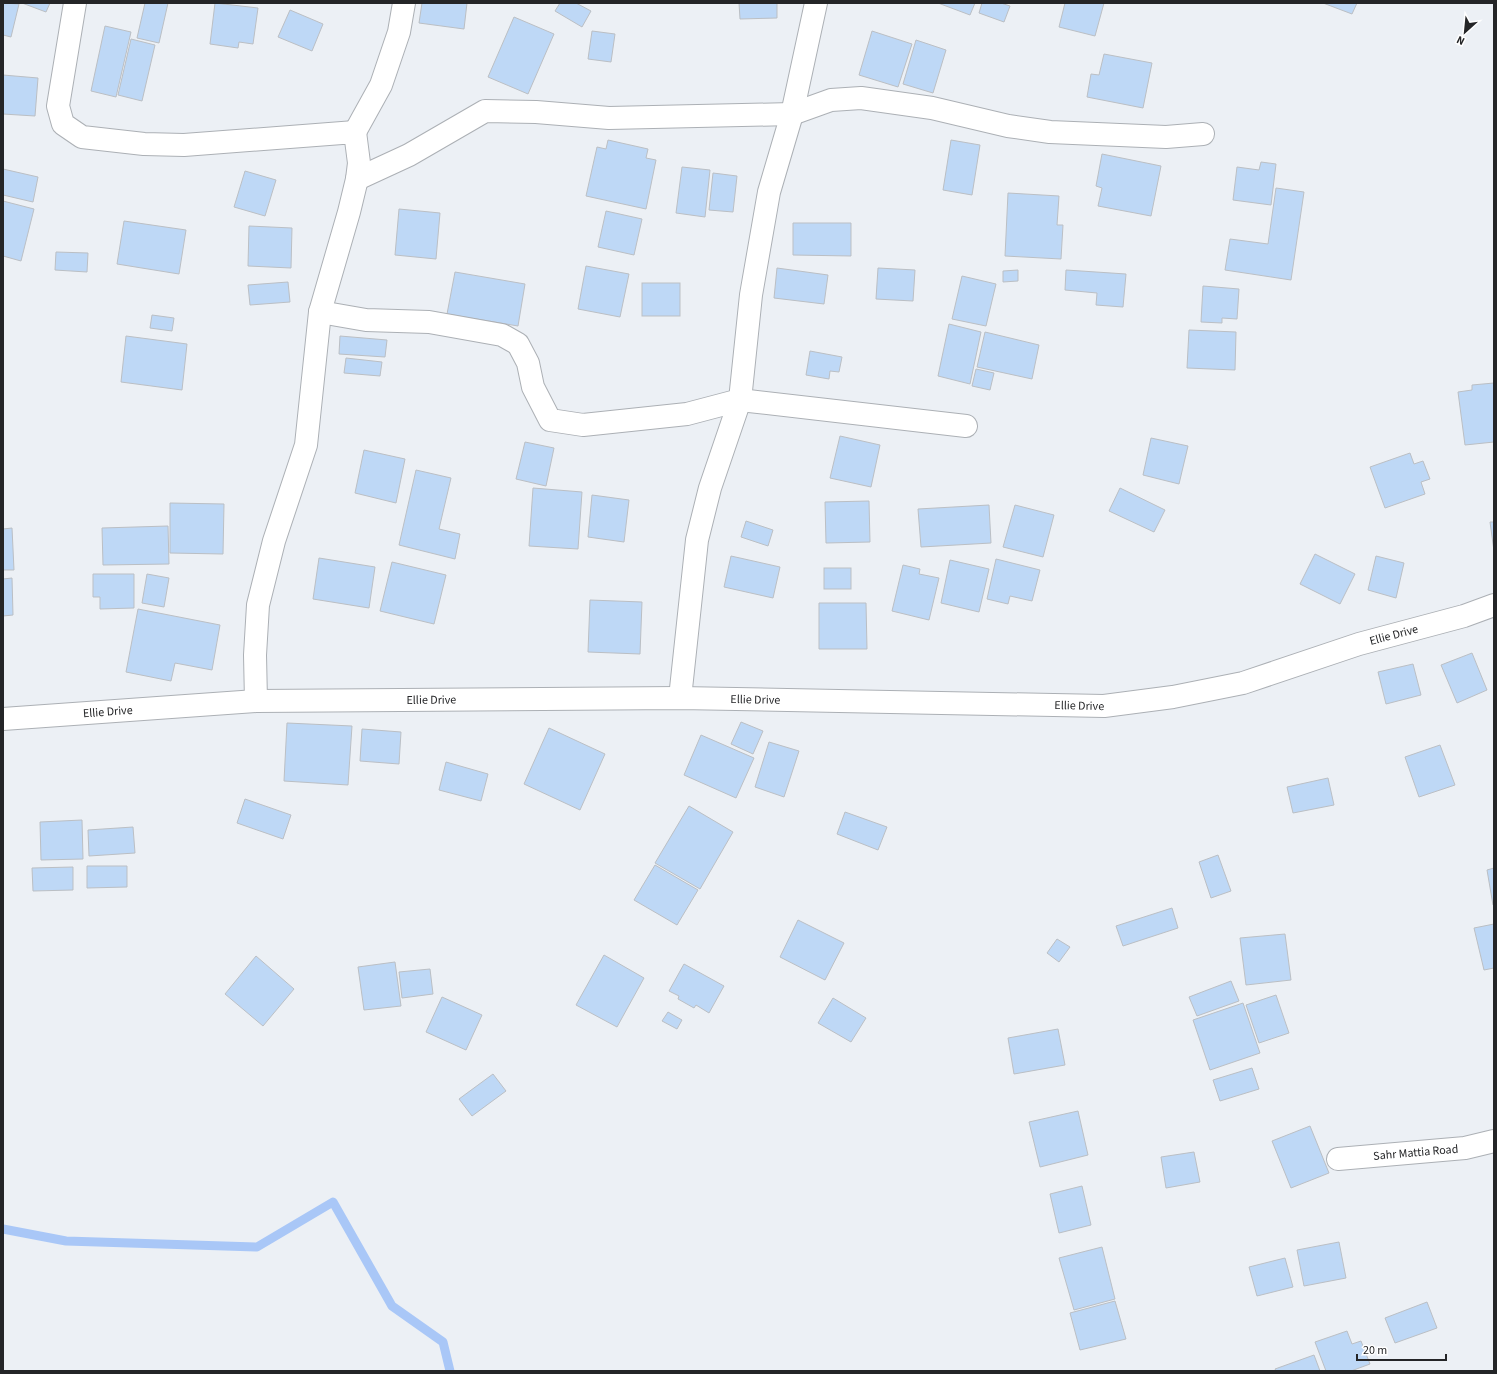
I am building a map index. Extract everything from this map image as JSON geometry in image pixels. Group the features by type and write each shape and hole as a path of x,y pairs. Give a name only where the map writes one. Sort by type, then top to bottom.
{"street":[{"path":"75,3 58,106 63,124 82,137 144,144 184,145 355,132"},
{"path":"256,701 255,655 258,605 274,541 306,445 320,312 347,220 357,179 359,163 355,132 381,85 399,32 404,3"},
{"path":"680,698 697,540 710,488 740,400 751,295 769,192 792,114 816,3"},
{"path":"357,179 409,155 485,111 536,112 609,118 792,114 831,100 861,98 932,108 1008,126 1050,132 1166,137 1203,134"},
{"path":"320,312 366,320 429,322 502,335 518,344 528,363 533,387 550,420 583,425 687,414 740,400 966,426"},
{"name":"Ellie Drive","path":"3,719 256,701 680,698 1104,706 1173,697 1243,683 1359,644 1464,616 1494,605"},
{"name":"Sahr Mattia Road","path":"1338,1159 1465,1148 1494,1141"}],"building":[{"path":"3,3 19,4 11,37 3,35"},
{"path":"22,3 50,3 46,12"},
{"path":"145,3 168,3 159,43 137,38"},
{"path":"215,3 258,8 253,44 239,42 238,48 210,44"},
{"path":"422,3 467,3 464,29 419,23"},
{"path":"560,3 576,3 591,11 582,27 555,11"},
{"path":"739,3 777,3 777,18 740,19"},
{"path":"938,3 975,3 970,15"},
{"path":"982,3 1001,3 1010,6 1004,22 979,13"},
{"path":"1065,3 1104,3 1095,36 1059,27"},
{"path":"1323,3 1357,3 1352,14"},
{"path":"290,10 323,24 312,51 278,37"},
{"path":"514,17 554,34 528,94 488,77"},
{"path":"105,26 131,32 116,97 91,91"},
{"path":"592,31 615,34 611,62 588,59"},
{"path":"872,31 912,44 898,87 859,75"},
{"path":"131,39 155,45 142,101 118,95"},
{"path":"916,40 946,50 933,93 903,84"},
{"path":"1104,54 1152,63 1143,108 1087,97 1091,74 1099,75"},
{"path":"3,75 38,78 35,116 3,114"},
{"path":"608,140 648,149 646,158 656,160 646,209 586,196 597,147 606,149"},
{"path":"951,140 980,145 972,195 943,190"},
{"path":"1102,154 1161,166 1151,216 1098,206 1102,188 1096,186"},
{"path":"1261,162 1276,164 1271,205 1233,200 1237,167 1259,170"},
{"path":"682,167 710,170 705,217 676,213"},
{"path":"3,169 38,177 33,202 3,195"},
{"path":"245,171 276,180 265,216 234,207"},
{"path":"713,173 737,176 733,212 709,210"},
{"path":"1276,188 1304,192 1291,280 1225,270 1230,239 1268,244"},
{"path":"1008,193 1059,196 1057,225 1063,225 1061,259 1005,256"},
{"path":"3,201 34,209 21,261 3,256"},
{"path":"399,209 440,213 436,259 395,255"},
{"path":"606,211 642,219 634,255 598,247"},
{"path":"124,221 186,230 179,274 117,264"},
{"path":"793,223 851,223 851,256 793,255"},
{"path":"249,226 292,228 291,268 248,266"},
{"path":"56,252 88,253 87,272 55,270"},
{"path":"586,266 629,274 620,317 578,309"},
{"path":"777,268 828,275 824,304 774,298"},
{"path":"878,268 915,270 913,301 876,299"},
{"path":"1018,270 1018,281 1003,282 1003,271"},
{"path":"1066,270 1126,274 1123,307 1096,305 1097,293 1065,290"},
{"path":"455,272 525,284 518,326 447,314"},
{"path":"962,276 996,284 986,326 952,319"},
{"path":"288,282 290,302 250,305 248,285"},
{"path":"642,283 680,283 680,316 642,316"},
{"path":"1203,286 1239,289 1237,319 1222,318 1222,323 1201,322"},
{"path":"152,315 174,318 172,331 150,328"},
{"path":"949,324 981,332 970,384 938,376"},
{"path":"1189,330 1236,332 1235,370 1187,368"},
{"path":"985,332 1039,345 1032,379 977,367"},
{"path":"126,336 187,344 182,390 121,382"},
{"path":"340,336 387,340 385,357 339,354"},
{"path":"810,351 842,357 839,372 830,371 829,379 806,375"},
{"path":"346,358 382,362 380,376 344,373"},
{"path":"976,369 994,373 990,390 972,386"},
{"path":"1494,383 1494,442 1465,445 1458,392 1472,390 1472,385"},
{"path":"840,436 880,445 871,487 830,478"},
{"path":"1151,438 1188,446 1179,484 1143,475"},
{"path":"525,442 554,448 546,486 516,479"},
{"path":"364,450 405,459 396,503 355,493"},
{"path":"1410,453 1414,464 1423,461 1430,479 1421,482 1425,494 1385,508 1370,467"},
{"path":"416,470 451,478 439,529 460,534 455,559 399,545"},
{"path":"533,488 582,492 578,549 529,546"},
{"path":"1120,488 1165,510 1154,532 1109,511"},
{"path":"592,495 629,500 624,542 588,537"},
{"path":"869,501 870,542 826,543 825,502"},
{"path":"170,503 224,504 223,554 170,553"},
{"path":"989,505 991,543 921,547 918,509"},
{"path":"1015,505 1054,515 1043,557 1003,547"},
{"path":"746,521 773,530 768,546 741,537"},
{"path":"1490,522 1494,522 1494,551"},
{"path":"168,526 169,564 103,565 102,528"},
{"path":"12,528 14,570 3,570 3,529"},
{"path":"1315,554 1355,574 1340,604 1300,584"},
{"path":"731,556 780,567 773,598 724,587"},
{"path":"1376,556 1404,563 1396,598 1368,590"},
{"path":"319,558 375,567 369,608 313,599"},
{"path":"996,559 1040,570 1032,601 1010,596 1008,604 987,599"},
{"path":"950,560 989,569 979,612 941,603"},
{"path":"392,562 446,575 434,624 380,611"},
{"path":"903,565 920,569 919,574 939,578 929,620 892,611"},
{"path":"824,568 851,568 851,589 824,589"},
{"path":"93,574 134,574 134,608 100,609 100,597 93,597"},
{"path":"147,574 169,578 164,607 142,603"},
{"path":"12,578 13,615 3,616 3,579"},
{"path":"590,600 642,602 640,654 588,652"},
{"path":"819,603 866,603 867,649 819,649"},
{"path":"138,609 220,625 212,670 175,663 171,681 126,672"},
{"path":"1472,653 1487,690 1457,703 1441,665"},
{"path":"1413,664 1421,695 1386,704 1378,672"},
{"path":"741,722 763,731 753,754 731,744"},
{"path":"287,723 352,726 348,785 284,781"},
{"path":"549,728 605,754 580,810 524,784"},
{"path":"362,729 401,732 399,764 360,761"},
{"path":"701,735 754,758 736,798 684,775"},
{"path":"769,742 799,751 784,797 755,787"},
{"path":"1440,745 1455,785 1419,797 1405,757"},
{"path":"446,762 488,774 481,801 439,790"},
{"path":"1328,778 1334,805 1293,813 1287,787"},
{"path":"245,799 291,815 283,839 237,823"},
{"path":"689,806 733,832 700,889 655,863"},
{"path":"845,812 887,827 878,850 837,834"},
{"path":"82,820 83,859 41,860 40,822"},
{"path":"133,827 135,853 89,856 88,830"},
{"path":"1218,855 1231,891 1211,898 1199,862"},
{"path":"655,865 698,890 677,925 634,900"},
{"path":"87,866 127,866 127,887 87,888"},
{"path":"73,867 73,890 33,891 32,868"},
{"path":"1494,868 1494,905 1493,905 1487,870"},
{"path":"1172,908 1178,928 1123,946 1116,926"},
{"path":"798,920 844,943 825,980 780,957"},
{"path":"1494,924 1494,968 1484,970 1474,928"},
{"path":"1285,934 1291,980 1246,985 1240,938"},
{"path":"1057,939 1070,947 1059,962 1047,953"},
{"path":"604,955 644,978 617,1027 576,1005"},
{"path":"256,956 294,989 263,1026 225,994"},
{"path":"395,962 401,1006 364,1010 358,967"},
{"path":"684,964 724,986 709,1013 696,1005 694,1008 678,999 679,996 669,991"},
{"path":"430,969 433,994 402,998 399,972"},
{"path":"1231,981 1239,1001 1197,1016 1189,997"},
{"path":"1276,995 1289,1033 1259,1043 1246,1005"},
{"path":"442,997 482,1015 466,1050 426,1032"},
{"path":"833,998 866,1018 851,1042 818,1023"},
{"path":"1243,1003 1260,1053 1210,1070 1193,1020"},
{"path":"668,1012 682,1020 677,1029 662,1021"},
{"path":"1058,1029 1065,1065 1014,1074 1008,1038"},
{"path":"1252,1068 1259,1089 1220,1101 1213,1080"},
{"path":"493,1074 506,1091 472,1116 459,1099"},
{"path":"1078,1111 1088,1155 1040,1167 1029,1122"},
{"path":"1310,1126 1329,1173 1291,1188 1272,1141"},
{"path":"1194,1152 1200,1182 1166,1188 1161,1157"},
{"path":"1082,1186 1091,1225 1059,1233 1050,1194"},
{"path":"1339,1242 1346,1278 1304,1286 1297,1250"},
{"path":"1102,1247 1115,1299 1074,1310 1059,1258"},
{"path":"1285,1258 1293,1287 1257,1296 1249,1267"},
{"path":"1115,1301 1126,1339 1080,1350 1070,1313"},
{"path":"1427,1302 1437,1328 1395,1343 1385,1318"},
{"path":"1347,1331 1352,1344 1361,1341 1370,1364 1351,1371 1326,1371 1315,1342"},
{"path":"1314,1355 1320,1371 1276,1371 1275,1369"}],"waterway":[{"path":"3,1229 66,1241 257,1247 333,1202 392,1306 443,1342 450,1371"}]}
